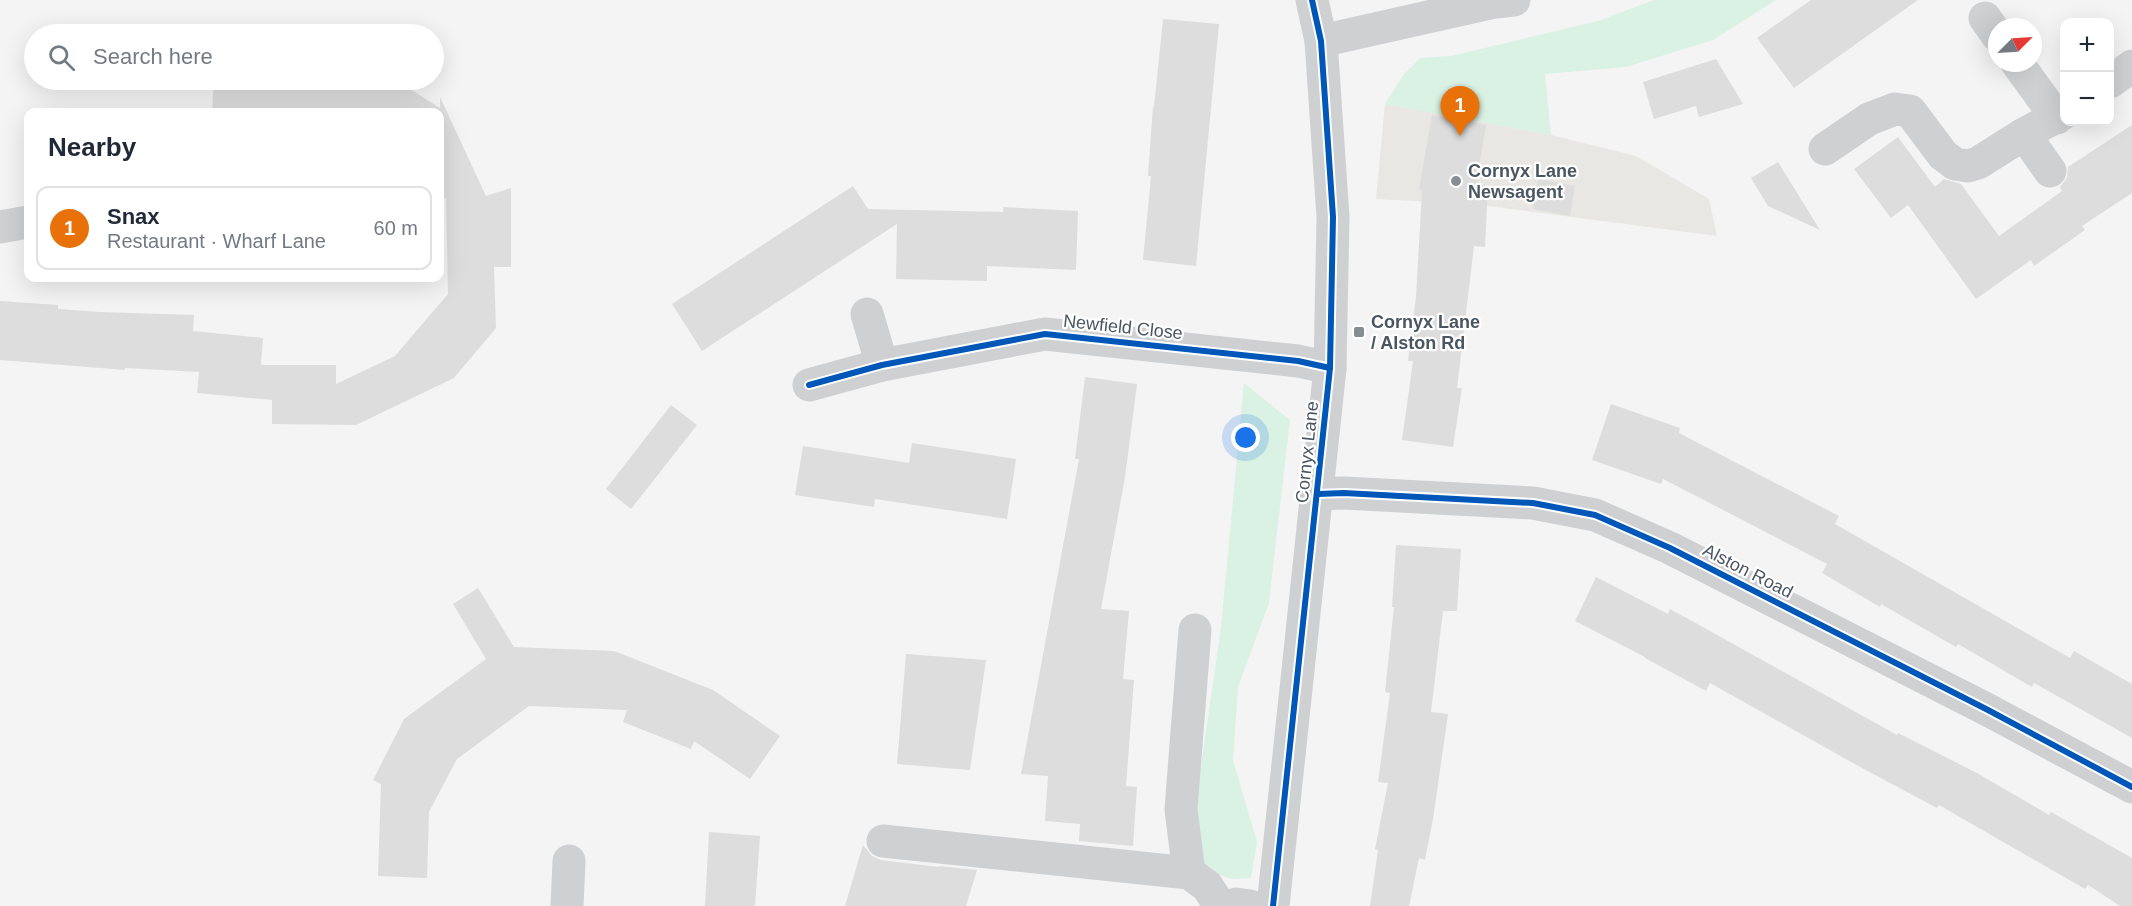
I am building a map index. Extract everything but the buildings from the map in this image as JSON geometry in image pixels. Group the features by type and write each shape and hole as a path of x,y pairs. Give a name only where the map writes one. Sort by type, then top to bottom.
{"street":[{"name":"Cornyx Lane","path":"1273,906 1330,368 1333,217 1321,40 1312,0"},
{"path":"1321,40 1495,2 1514,0"},
{"path":"2114,79 2132,66"},
{"path":"2024,72 2060,115"},
{"path":"1825,149 1869,119 1894,109 1910,111 1943,155 1955,164 1968,166 2060,117"},
{"path":"2024,135 2050,171"},
{"path":"0,227 24,223"},
{"path":"867,314 882,364"},
{"name":"Newfield Close","path":"809,385 882,364 1045,334 1298,361 1330,368"},
{"name":"Alston Road","path":"1318,494 1344,493 1533,502 1595,515 1680,554 1988,710 2132,787"},
{"path":"1189,873 1180,809 1195,630"},
{"path":"883,841 1189,873 1207,886 1220,906"},
{"path":"567,906 569,861"},
{"path":"1232,906 1236,904 1250,906"}],"shaded area":[{"path":"1385,104 1551,135 1636,156 1709,199 1717,236 1473,204 1376,199"}],"green space":[{"path":"1654,0 1776,0 1713,40 1626,67 1545,74 1551,135 1385,104 1404,74 1420,58 1451,56 1598,21"},
{"path":"1244,383 1290,420 1269,603 1238,687 1233,760 1257,842 1251,878 1232,879 1187,863 1221,627"}],"cycle path":[{"path":"1273,906 1330,368 1333,217 1321,41 1312,0"},
{"path":"809,385 882,365 1045,334 1298,361 1330,368"},
{"path":"1318,494 1344,493 1533,503 1595,515 1670,548 1988,710 2132,787"}],"place":[{"name":"Snax","path":"1460,136"},
{"name":"Cornyx Lane Newsagent","path":"1456,181"},
{"name":"Cornyx Lane / Alston Rd","path":"1359,332"}]}
